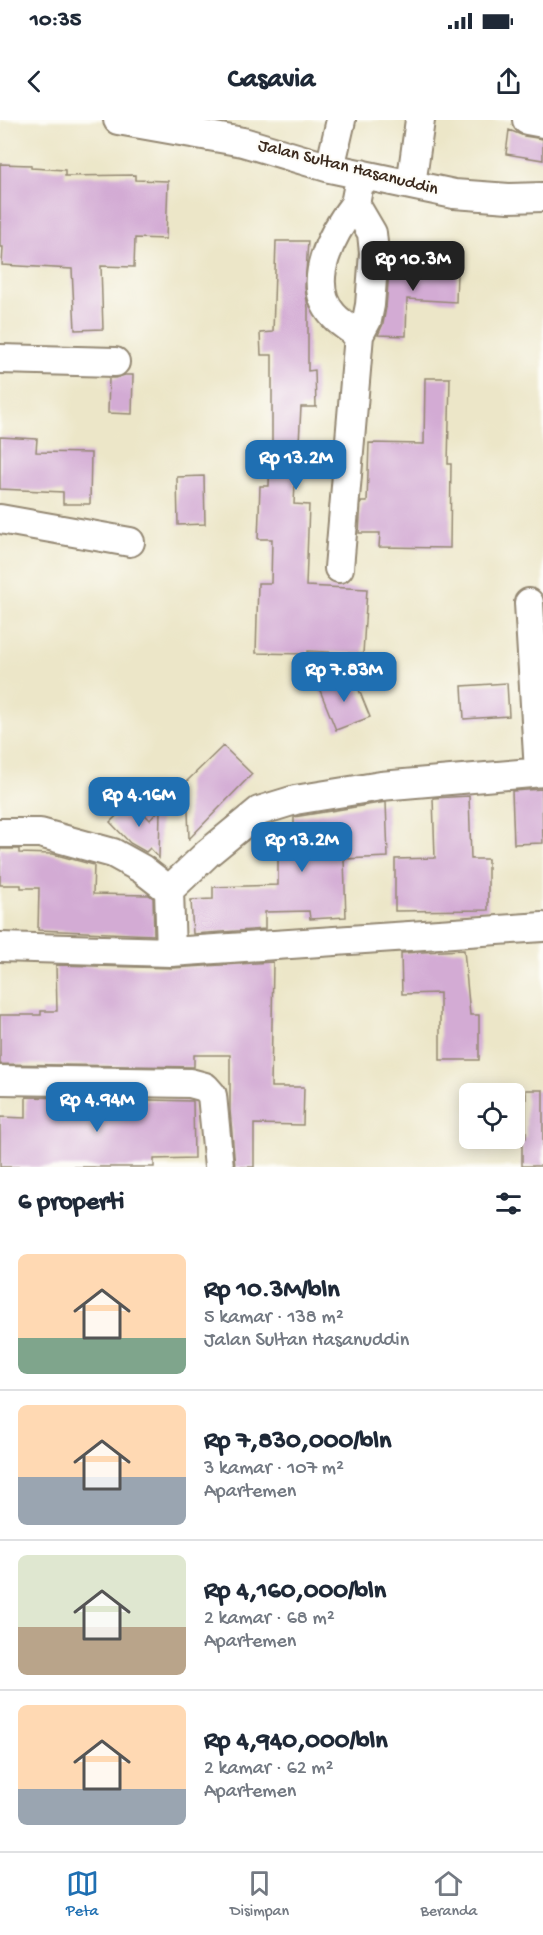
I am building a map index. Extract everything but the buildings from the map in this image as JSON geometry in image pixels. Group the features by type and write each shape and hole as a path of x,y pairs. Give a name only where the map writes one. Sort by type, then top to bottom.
{"street":[{"name":"Jalan Sultan Hasanuddin","path":"118,120 243,142 330,168 454,194 509,198 543,197"},
{"path":"330,168 341,120"},
{"path":"411,185 420,120"},
{"path":"527,120 543,123"},
{"path":"360,335 332,314 322,297 322,288 324,260 332,237 356,204 361,174"},
{"path":"339,568 360,335 367,320 370,305 374,253 372,233 356,204"},
{"path":"0,360 115,362"},
{"path":"0,519 130,542"},
{"path":"169,890 259,811 295,800 381,786 541,772 529,603"},
{"path":"0,833 40,833 113,854 142,869 169,890 171,952"},
{"path":"0,947 171,952 543,927"},
{"path":"0,1080 190,1083 205,1087 212,1095 219,1167"}]}
